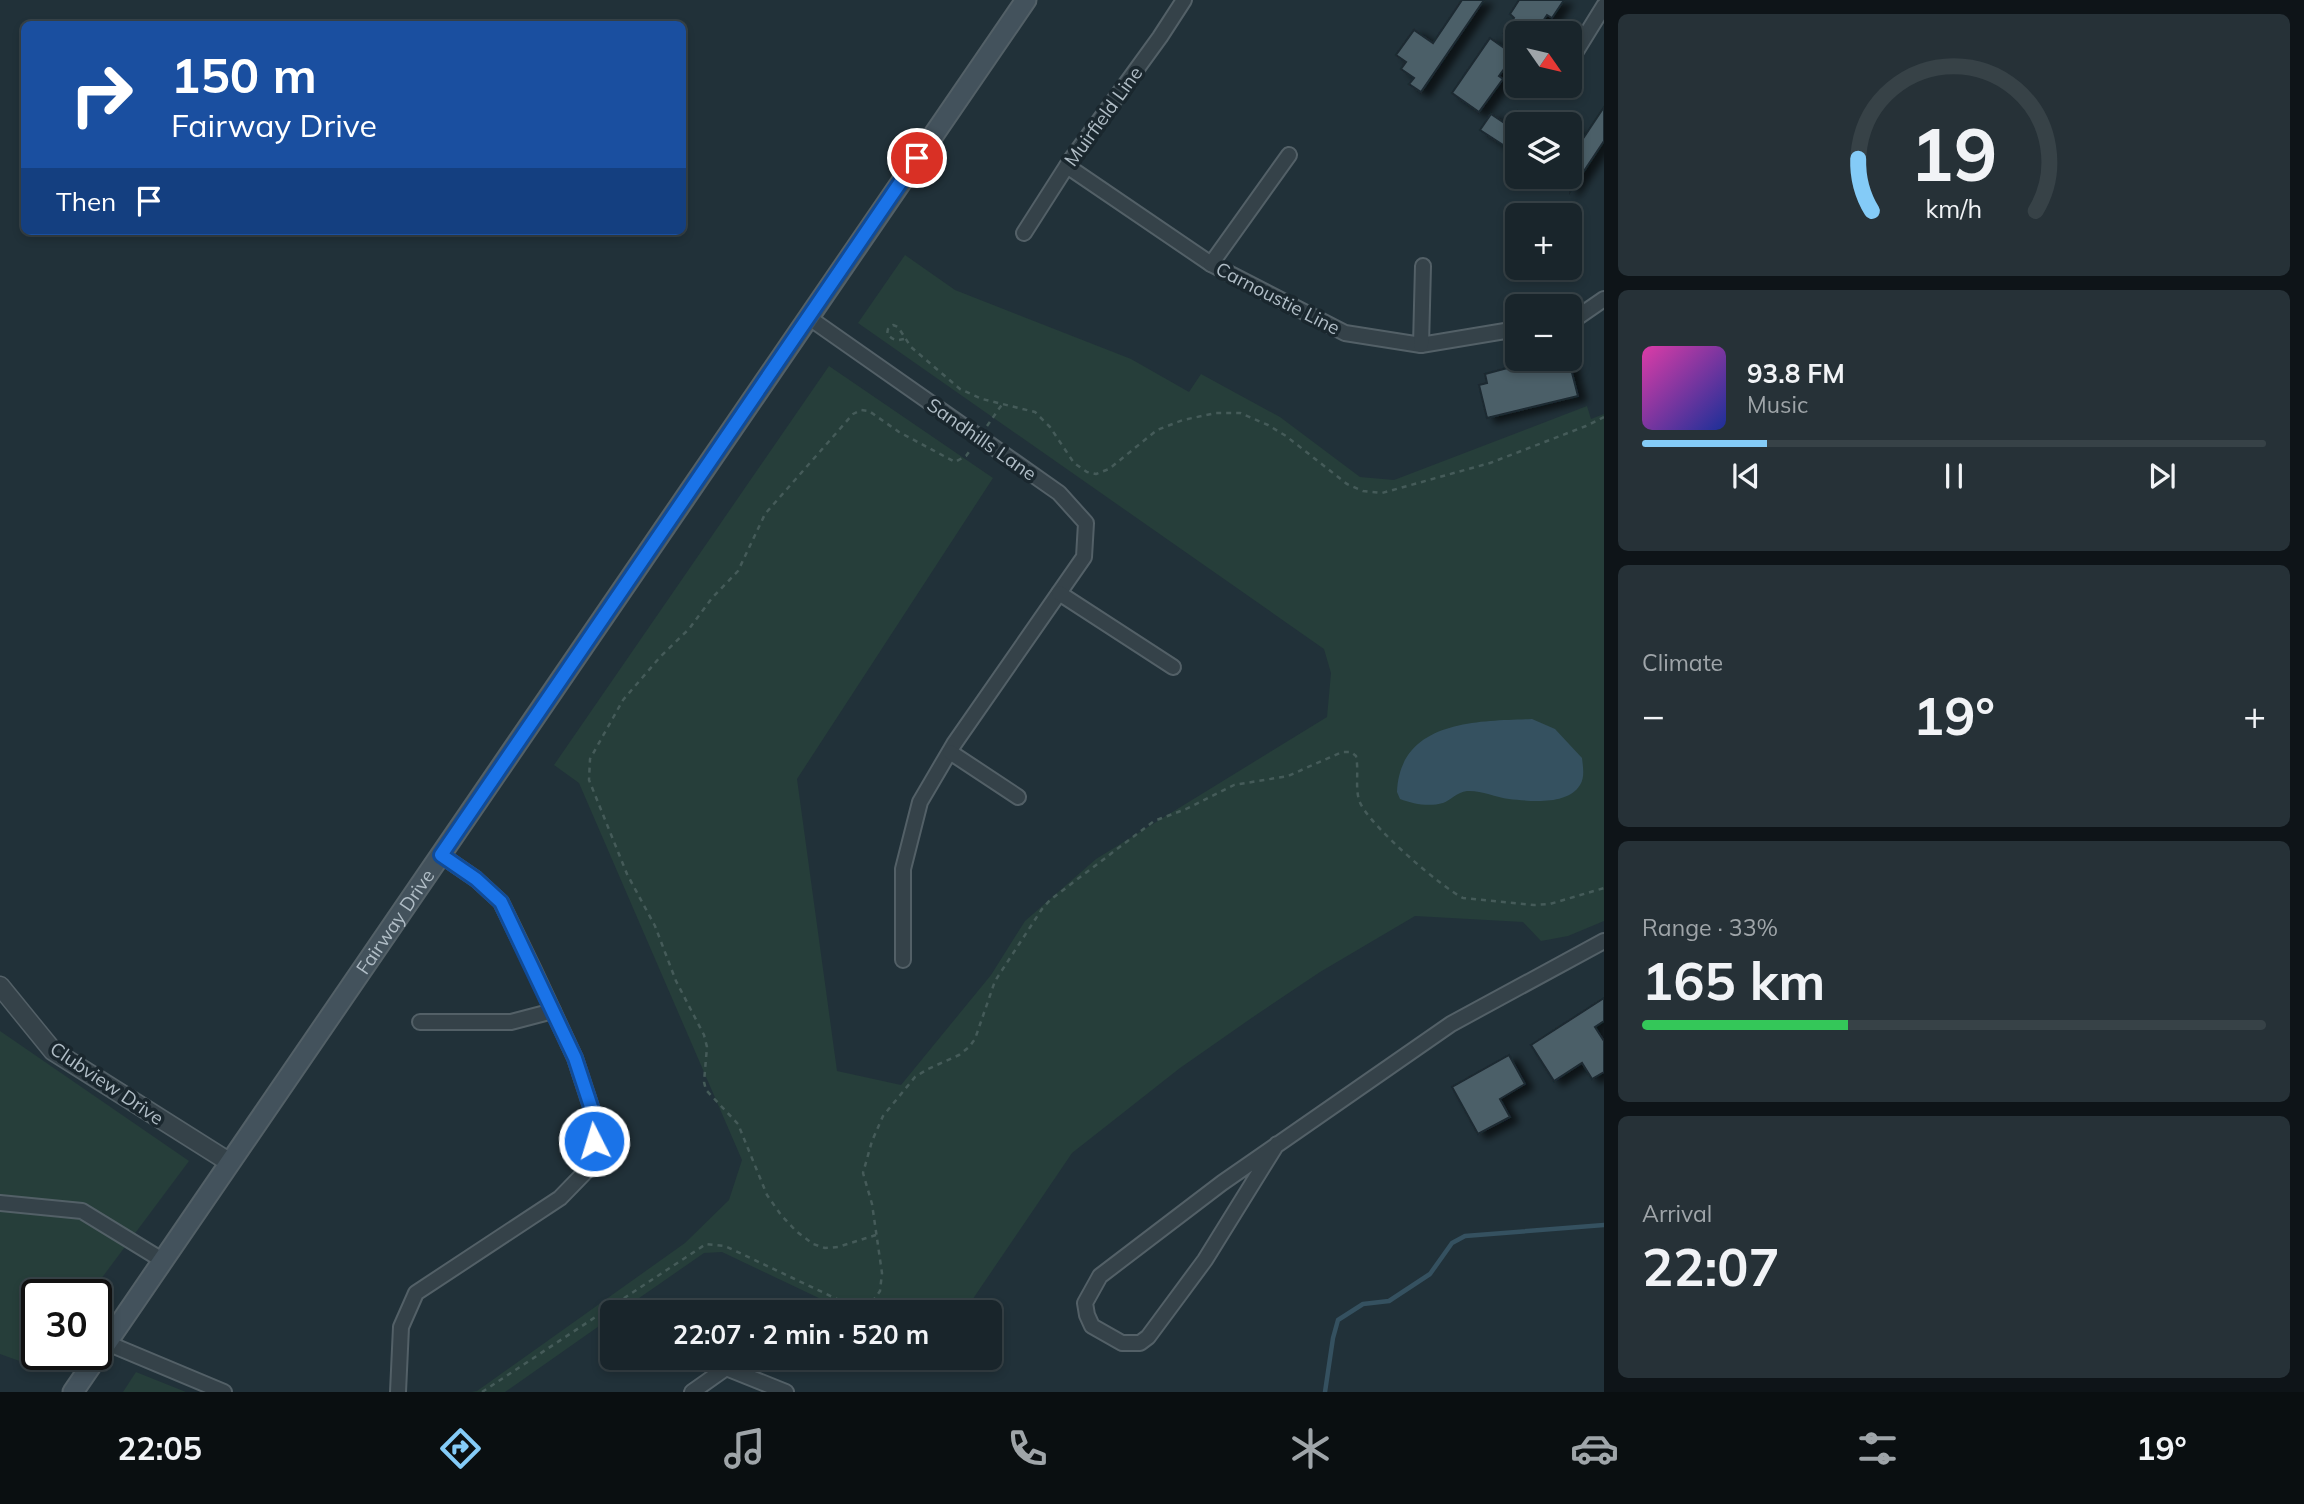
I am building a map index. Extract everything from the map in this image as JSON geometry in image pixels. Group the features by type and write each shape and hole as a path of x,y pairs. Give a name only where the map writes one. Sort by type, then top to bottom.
{"main road":[{"name":"Fairway Drive","path":"112,1335 1026,0"},
{"name":"Fairway Drive","path":"73,1392 88,1370"}],"street":[{"name":"Muirfield Line","path":"1024,233 1067,166 1184,0"},
{"path":"1582,42 1604,6"},
{"path":"1211,264 1289,155"},
{"name":"Carnoustie Line","path":"1067,166 1211,264 1345,333 1421,345 1505,331"},
{"path":"1421,345 1423,266"},
{"path":"1582,314 1604,299"},
{"name":"Sandhills Lane","path":"808,317 1059,493 1086,523 1084,556 950,752 920,802 903,869 903,960"},
{"path":"1059,593 1172,667"},
{"path":"950,752 1018,797"},
{"path":"398,1392 401,1327 416,1293 560,1198 593,1164 595,1119 575,1058 501,902 476,879 441,855"},
{"path":"1277,1144 1205,1260 1148,1337 1140,1343 1122,1343 1093,1326 1085,1303 1100,1276 1222,1183 1277,1144 1451,1024 1604,941"},
{"name":"Clubview Drive","path":"0,986 53,1051 229,1162"},
{"path":"420,1022 511,1022 553,1011"},
{"path":"0,1203 82,1211 162,1260"},
{"path":"112,1345 225,1392"},
{"path":"692,1392 726,1368 786,1392"}],"path":[{"path":"904,339 897,341 891,338 887,334 888,329 898,327 904,339 960,389 982,399 1035,412 1074,463 1087,472 1104,473 1157,430 1183,420 1216,413 1240,413 1286,436 1348,484 1363,491 1382,493 1490,463 1586,426 1604,416"},
{"path":"877,1235 838,1247 825,1248 813,1244 796,1231 767,1195 738,1124 706,1090 704,1035 676,981 655,926 627,874 589,780 588,769 590,760 623,699 661,656 690,629 712,598 738,571 765,514 853,414 861,410 869,411 899,432 955,462 966,456 1003,403"},
{"path":"482,1392 706,1244 725,1246 839,1300 860,1307 870,1305 880,1291 882,1273 877,1235 863,1173 883,1116 915,1077 970,1047 995,981 1050,900 1154,821 1186,809 1234,785 1288,776 1342,752 1351,752 1356,756 1359,766 1357,789 1359,802 1365,812 1408,856 1453,893 1463,898 1534,905 1550,904 1604,888"}],"green space":[{"path":"905,255 955,290 1131,359 1189,392 1201,374 1280,417 1360,477 1394,480 1587,406 1591,419 1604,414 1604,921 1568,936 1541,941 1523,922 1415,916 1320,972 1180,1068 1072,1153 972,1300 823,1300 722,1252 704,1253 636,1300 605,1300 685,1243 729,1200 742,1160 579,783 554,765 829,366 993,478 797,779 837,1071 901,1085 991,975 1025,921 1096,859 1327,717 1331,673 1324,649 858,323"},
{"path":"0,1031 189,1161 101,1279 21,1279 21,1362 0,1354"},
{"path":"600,1303 600,1325 505,1392 471,1392 477,1391"},
{"path":"136,1372 186,1392 123,1392"}],"water":[{"path":"1532,719 1555,729 1582,758 1583,779 1574,792 1547,801 1509,799 1472,791 1460,793 1438,804 1421,804 1400,799 1397,792 1401,768 1412,750 1427,738 1445,729 1466,724"}],"building":[{"path":"1462,0 1484,0 1421,92 1409,84 1414,78 1401,69 1406,62 1396,55 1414,30 1433,43"},
{"path":"1519,0 1564,0 1552,18 1547,15 1543,21 1512,21 1514,18 1510,14"},
{"path":"1490,38 1505,49 1505,68 1499,76 1503,79 1479,112 1452,93"},
{"path":"1604,107 1604,141 1582,174 1582,136 1584,137"},
{"path":"1491,114 1505,123 1505,146 1480,130"},
{"path":"1505,369 1505,371 1572,371 1578,396 1487,418 1479,385 1487,383 1485,374"},
{"path":"1604,998 1604,1021 1595,1027 1604,1041 1604,1072 1592,1079 1582,1063 1554,1081 1531,1045"},
{"path":"1509,1055 1525,1084 1500,1099 1510,1117 1478,1134 1452,1087"}],"waterway":[{"path":"1325,1392 1338,1320 1363,1304 1389,1301 1430,1274 1452,1243 1465,1236 1604,1225"}],"route":[{"path":"594,1141 595,1119 575,1058 501,902 476,879 441,855 917,158"}]}
